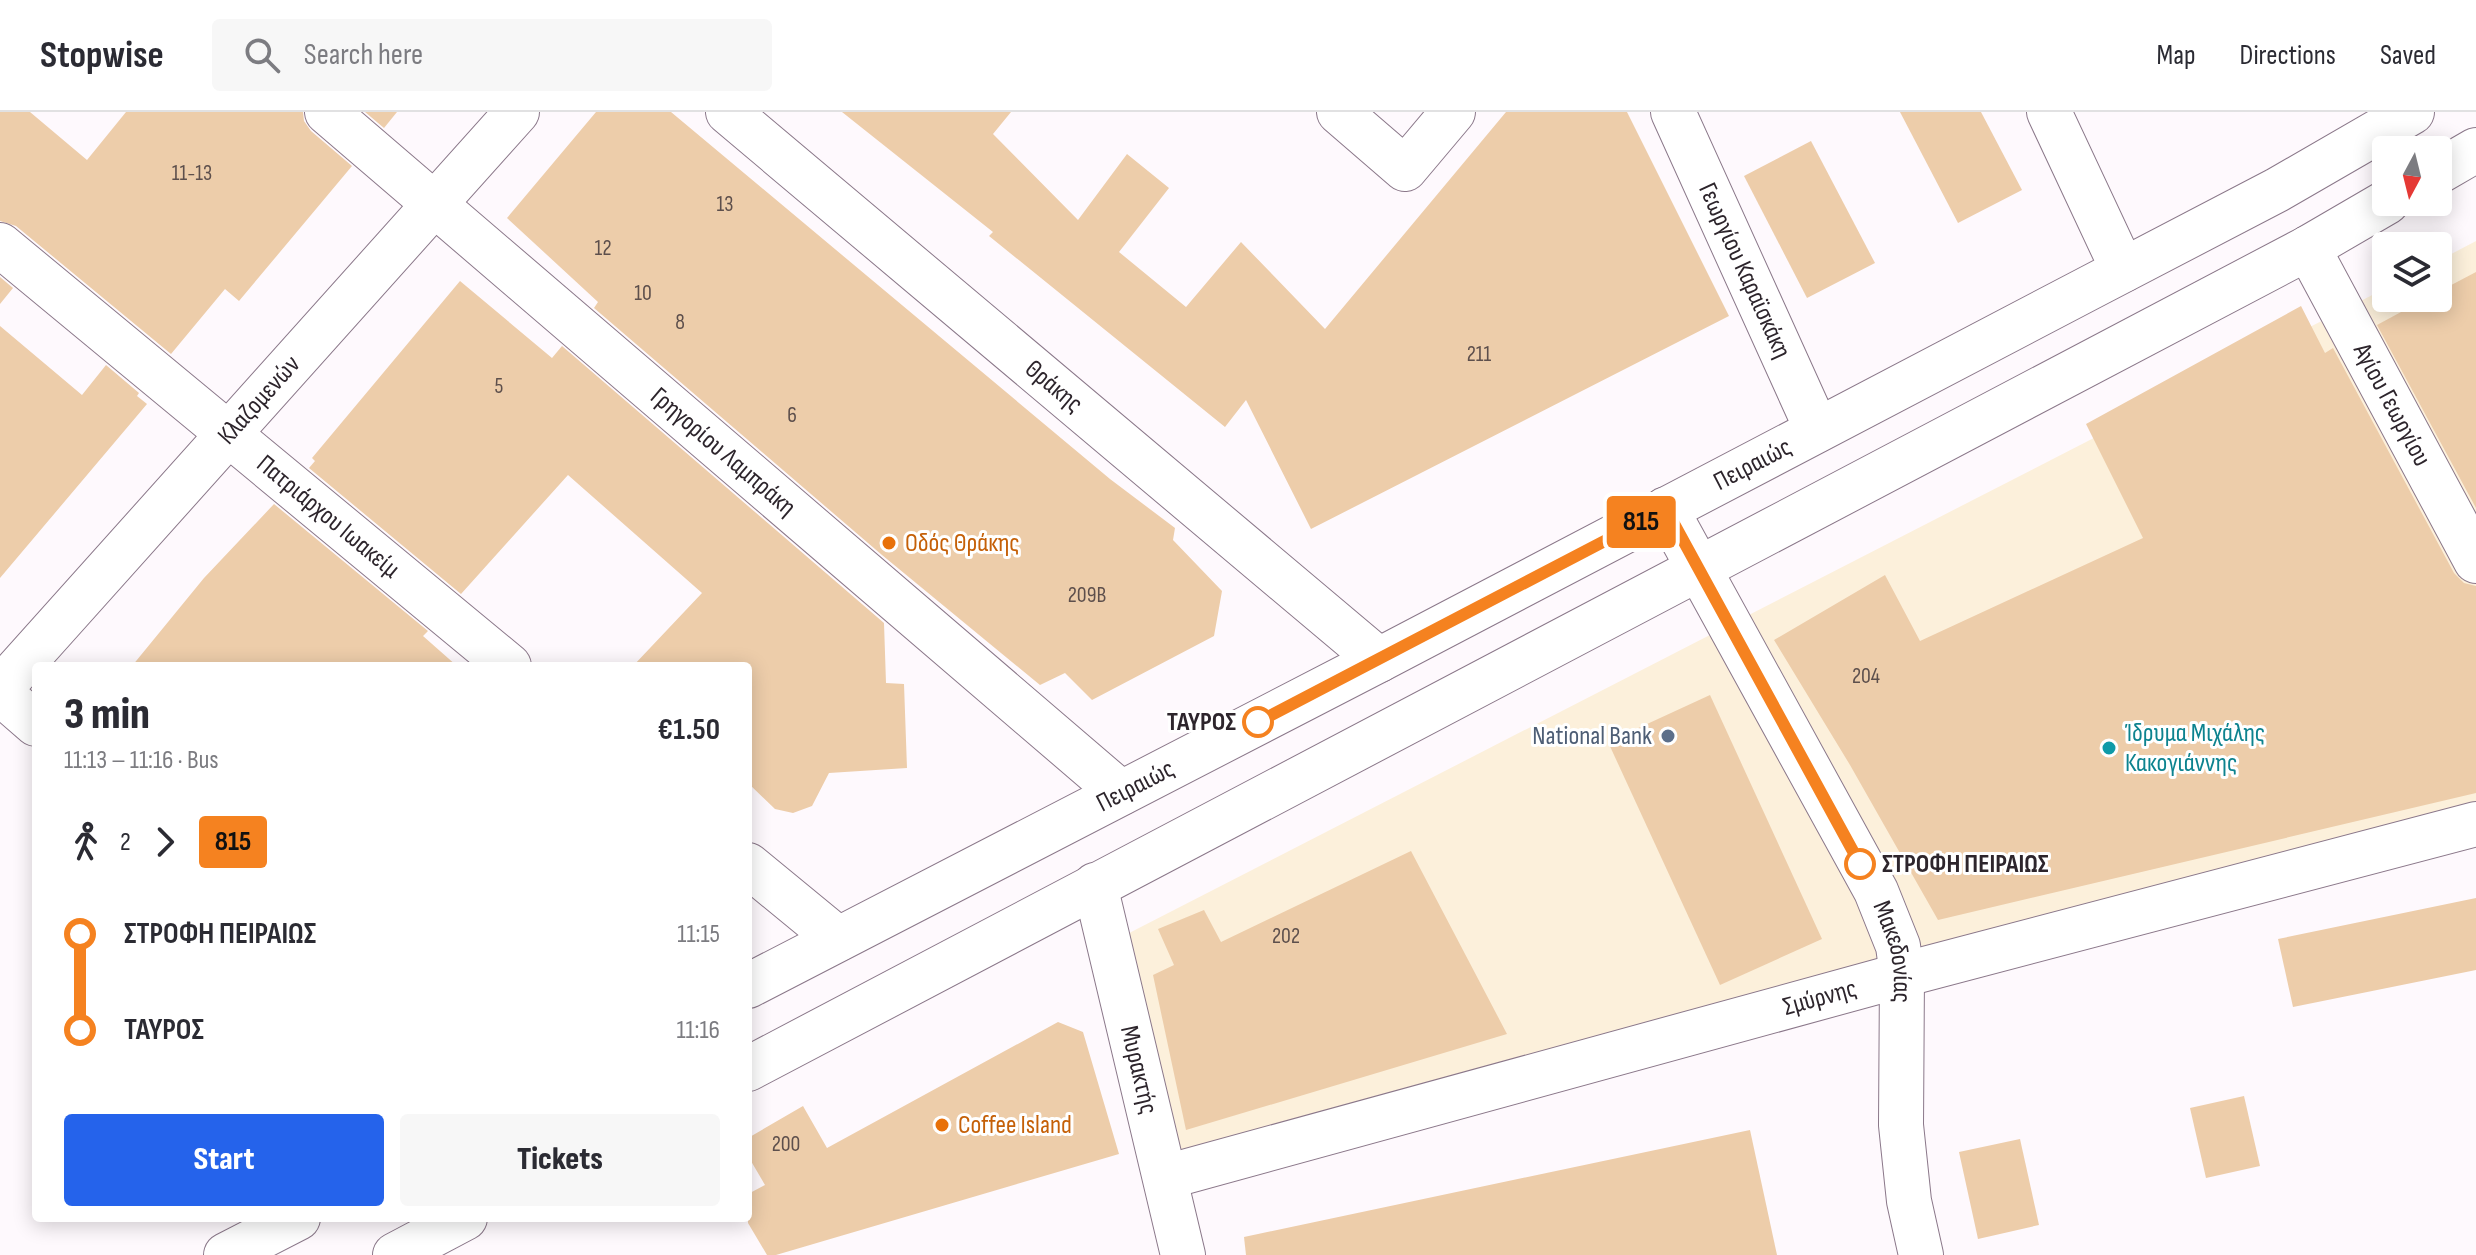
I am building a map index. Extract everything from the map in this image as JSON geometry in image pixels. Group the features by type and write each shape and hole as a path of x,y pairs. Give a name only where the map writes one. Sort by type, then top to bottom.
{"street":[{"name":"Γρηγορίου Λαμπράκη","path":"327,112 1121,793"},
{"name":"Κλαζομενών","path":"0,691 517,112"},
{"name":"Θράκης","path":"728,112 1379,660"},
{"path":"1339,112 1405,169 1453,112"},
{"name":"Γεωργίου Καραϊσκάκη","path":"1673,112 1817,430"},
{"path":"2049,112 2123,270"},
{"name":"Πειραιώς","path":"752,984 2277,190 2412,112"},
{"path":"2452,164 2476,150"},
{"path":"752,1067 2308,248 2372,211"},
{"name":"Πατριάρχου Ιωακείμ","path":"0,245 504,662"},
{"name":"Αγίου Γεωργίου","path":"2308,248 2476,561"},
{"name":"Μακεδονίας","path":"1666,509 1876,891 1898,946 1902,975 1901,1125 1909,1201 1921,1255"},
{"path":"0,691 32,720"},
{"name":"Σμύρνης","path":"1166,1177 1902,975 2476,824"},
{"path":"752,868 838,939"},
{"name":"Μυρακτής","path":"1095,885 1183,1255"},
{"path":"226,1255 290,1222"},
{"path":"395,1255 457,1222"}],"shaded area":[{"path":"2476,241 2476,845 1156,1197 1098,949 2372,295 2372,312 2452,312 2452,254"}],"building":[{"path":"0,112 30,112 87,160 126,112 303,112 304,121 311,131 352,166 239,301 225,289 171,354 16,226 0,221"},
{"path":"365,112 397,112 384,128"},
{"path":"596,112 671,112 1110,479 1175,528 1173,540 1222,591 1214,636 1092,700 1065,673 1040,685 882,555 594,308 598,302 507,218"},
{"path":"842,112 1011,112 993,134 1078,220 1127,154 1169,188 1119,252 1186,307 1241,242 1325,329 1506,112 1627,112 1729,316 1311,529 1246,400 1225,427 989,236 993,232"},
{"path":"1900,112 1981,112 2022,190 1958,223"},
{"path":"1811,141 1875,263 1807,298 1744,176"},
{"path":"2476,272 2476,508 2377,325 2401,312 2452,312 2452,285"},
{"path":"0,277 13,288 0,304"},
{"path":"460,281 552,358 562,346 884,623 886,683 904,684 907,768 829,773 812,806 793,813 775,809 752,787 752,662 637,662 702,593 568,475 461,594 309,468 315,461 312,458"},
{"path":"2301,306 2325,353 2333,348 2454,573 2464,583 2476,586 2476,793 1938,920 1850,765 1774,640 1885,575 1920,641 2143,538 2086,424"},
{"path":"0,326 82,395 106,365 139,393 137,396 147,404 0,578"},
{"path":"274,504 428,631 423,636 452,662 135,662 204,578"},
{"path":"1710,695 1822,939 1720,985 1608,742"},
{"path":"1411,851 1507,1034 1186,1130 1153,975 1174,965 1158,929 1204,910 1221,942"},
{"path":"2476,898 2476,970 2293,1007 2278,939"},
{"path":"1058,1022 1083,1032 1119,1154 776,1255 767,1255 748,1223 752,1222 752,1192 765,1185 752,1163 752,1136 803,1106 827,1148"},
{"path":"2244,1096 2260,1166 2206,1178 2190,1108"},
{"path":"1750,1130 1777,1255 1246,1255 1244,1237"},
{"path":"2020,1139 2039,1225 1978,1239 1959,1152"}],"bus line":[{"name":"815","path":"1258,722 1666,509 1700,566 1860,864"}],"place":[{"name":"Οδός Θράκης","path":"889,543"},
{"name":"ΤΑΥΡΟΣ","path":"1258,722"},
{"name":"National Bank","path":"1668,736"},
{"name":"Ίδρυμα Μιχάλης Κακογιάννης","path":"2109,748"},
{"name":"ΣΤΡΟΦΗ ΠΕΙΡΑΙΩΣ","path":"1860,864"},
{"name":"Coffee Island","path":"942,1125"}]}
